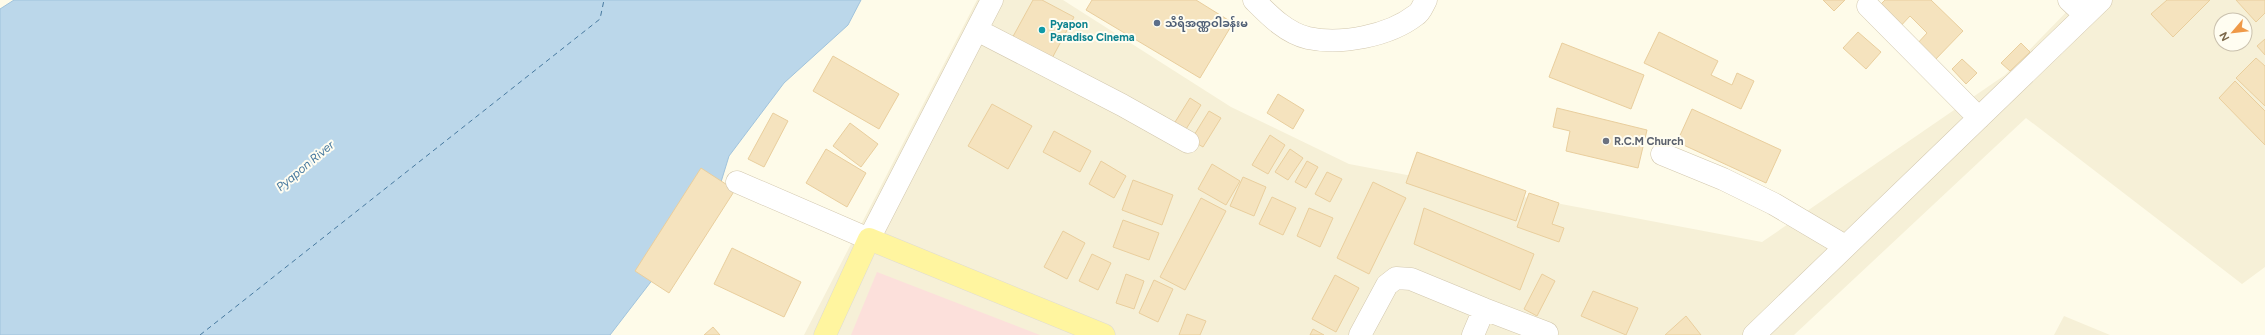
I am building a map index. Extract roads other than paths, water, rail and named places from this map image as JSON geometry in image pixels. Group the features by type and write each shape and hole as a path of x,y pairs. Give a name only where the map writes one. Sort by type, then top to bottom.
{"main road":[{"path":"825,335 869,239 1104,335"}],"street":[{"path":"737,182 869,239 992,0"},
{"path":"1254,0 1276,22 1307,38 1345,40 1379,34 1416,16 1426,0"},
{"path":"2069,0 2085,15"},
{"path":"1754,335 2101,0"},
{"path":"1868,6 1979,118"},
{"path":"977,30 1122,105 1188,142"},
{"path":"1662,154 1723,179 1774,204 1846,246"},
{"path":"1360,335 1387,285 1396,278 1411,279 1547,333"},
{"path":"1473,335 1484,309"}],"water":[{"name":"Pyapon River","path":"14,0 861,0 848,25 784,83 729,156 713,208 680,244 610,335 0,335 0,9"}],"place":[{"name":"သီရိအဏ္ဏဝါခန်းမ","path":"1157,23"},
{"name":"Pyapon Paradiso Cinema","path":"1042,30"},
{"name":"R.C.M Church","path":"1606,141"}]}
